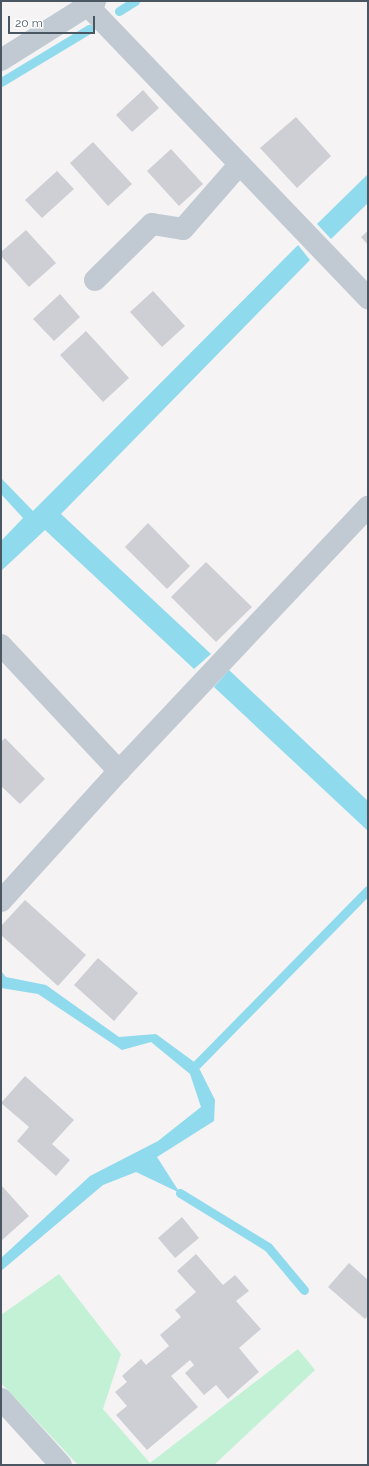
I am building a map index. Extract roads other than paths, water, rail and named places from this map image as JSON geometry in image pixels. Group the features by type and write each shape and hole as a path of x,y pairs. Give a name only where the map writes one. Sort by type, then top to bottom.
{"street":[{"path":"1,60 92,4 240,164 368,298"},
{"path":"94,280 152,224 182,229 240,164"},
{"path":"1,902 119,771 368,507"},
{"path":"1,645 119,771"},
{"path":"1,1399 61,1465"}],"water":[{"path":"368,174 368,203 331,239 317,224"},
{"path":"298,245 310,260 61,514 211,654 194,669 45,530 1,571 1,541 23,518 1,494 1,478 33,511"},
{"path":"229,670 368,801 368,831 214,687"},
{"path":"1,971 6,977 46,985 119,1037 156,1034 197,1064 215,1100 214,1121 157,1157 180,1193 136,1172 103,1185 1,1271 1,1258 90,1176 158,1141 201,1107 190,1074 151,1042 122,1050 38,994 1,988"}],"waterway":[{"path":"119,11 135,1"},
{"path":"1,82 89,29"},
{"path":"197,1064 368,890"},
{"path":"180,1193 268,1247 304,1290"}]}
